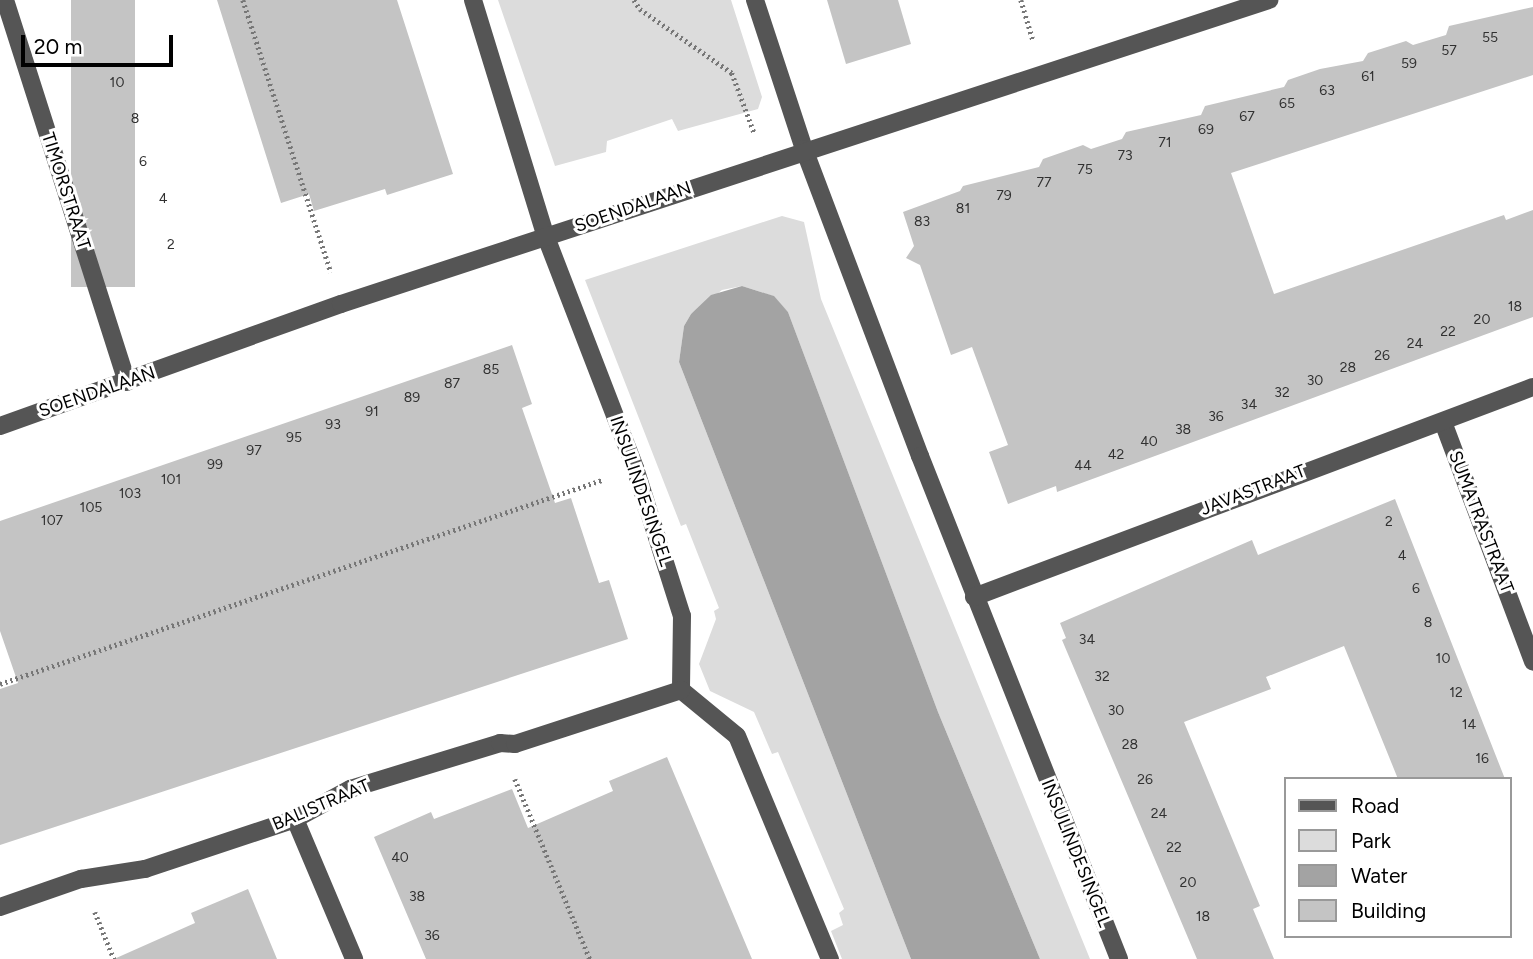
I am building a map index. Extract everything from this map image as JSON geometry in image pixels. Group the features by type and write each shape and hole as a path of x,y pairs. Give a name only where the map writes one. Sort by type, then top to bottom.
{"street":[{"name":"TIMORSTRAAT","path":"5,0 127,382"},
{"name":"INSULINDESINGEL","path":"473,0 546,237 635,468 682,616 681,690"},
{"name":"INSULINDESINGEL","path":"755,0 804,149 974,597 1119,959"},
{"name":"SOENDALAAN","path":"0,426 341,304 764,162 1269,0"},
{"name":"JAVASTRAAT","path":"974,597 1268,483 1443,422 1533,387"},
{"name":"SUMATRASTRAAT","path":"1443,422 1533,662"},
{"name":"BALISTRAAT","path":"0,906 81,879 145,869 295,819 350,789 500,743 515,744 681,690"},
{"path":"681,690 737,736 830,959"},
{"path":"295,819 354,959"}],"path":[{"path":"243,0 341,304"},
{"path":"634,0 640,9 732,73 764,162"},
{"path":"0,684 635,468"},
{"path":"500,743 590,959"},
{"path":"81,879 114,959"}],"green space":[{"path":"498,0 731,0 762,97 758,109 678,131 672,119 607,141 606,152 555,166"},
{"path":"782,216 804,222 821,299 1090,959 1040,959 938,712 788,312 773,296 742,286 722,290 691,314 684,326 679,362 911,959 842,959 831,931 843,925 839,913 844,909 778,752 772,754 754,712 710,691 699,664 716,619 714,611 719,608 686,524 681,526 585,280"}],"water":[{"path":"742,286 774,296 788,312 938,712 1040,959 911,959 679,362 684,326 691,314 711,295"}],"building":[{"path":"71,0 135,0 135,287 71,287"},
{"path":"217,0 397,0 453,174 387,195 385,189 314,211 309,194 281,203"},
{"path":"827,0 898,0 911,44 846,64"},
{"path":"1533,7 1533,75 1231,173 1274,294 1504,215 1506,220 1533,210 1533,317 1057,492 1056,486 1008,504 989,452 1008,445 972,347 951,355 920,265 906,258 914,246 903,212 960,191 963,186 1039,167 1043,159 1083,145 1091,149 1122,139 1126,132 1201,115 1205,106 1284,87 1288,80 1320,69 1363,61 1368,53 1406,41 1413,45 1446,35 1449,26"},
{"path":"512,345 532,404 522,408 555,503 571,498 599,583 609,580 628,639 0,845 0,689 18,683 0,631 0,521"},
{"path":"1395,499 1504,777 1397,777 1344,646 1266,677 1271,689 1184,722 1260,906 1253,909 1274,959 1197,959 1062,640 1066,638 1060,623 1252,540 1258,555"},
{"path":"667,757 752,959 426,959 374,837 431,812 434,819 512,789 528,828 613,791 609,781"},
{"path":"248,889 277,959 114,959 195,923 191,913"}]}
